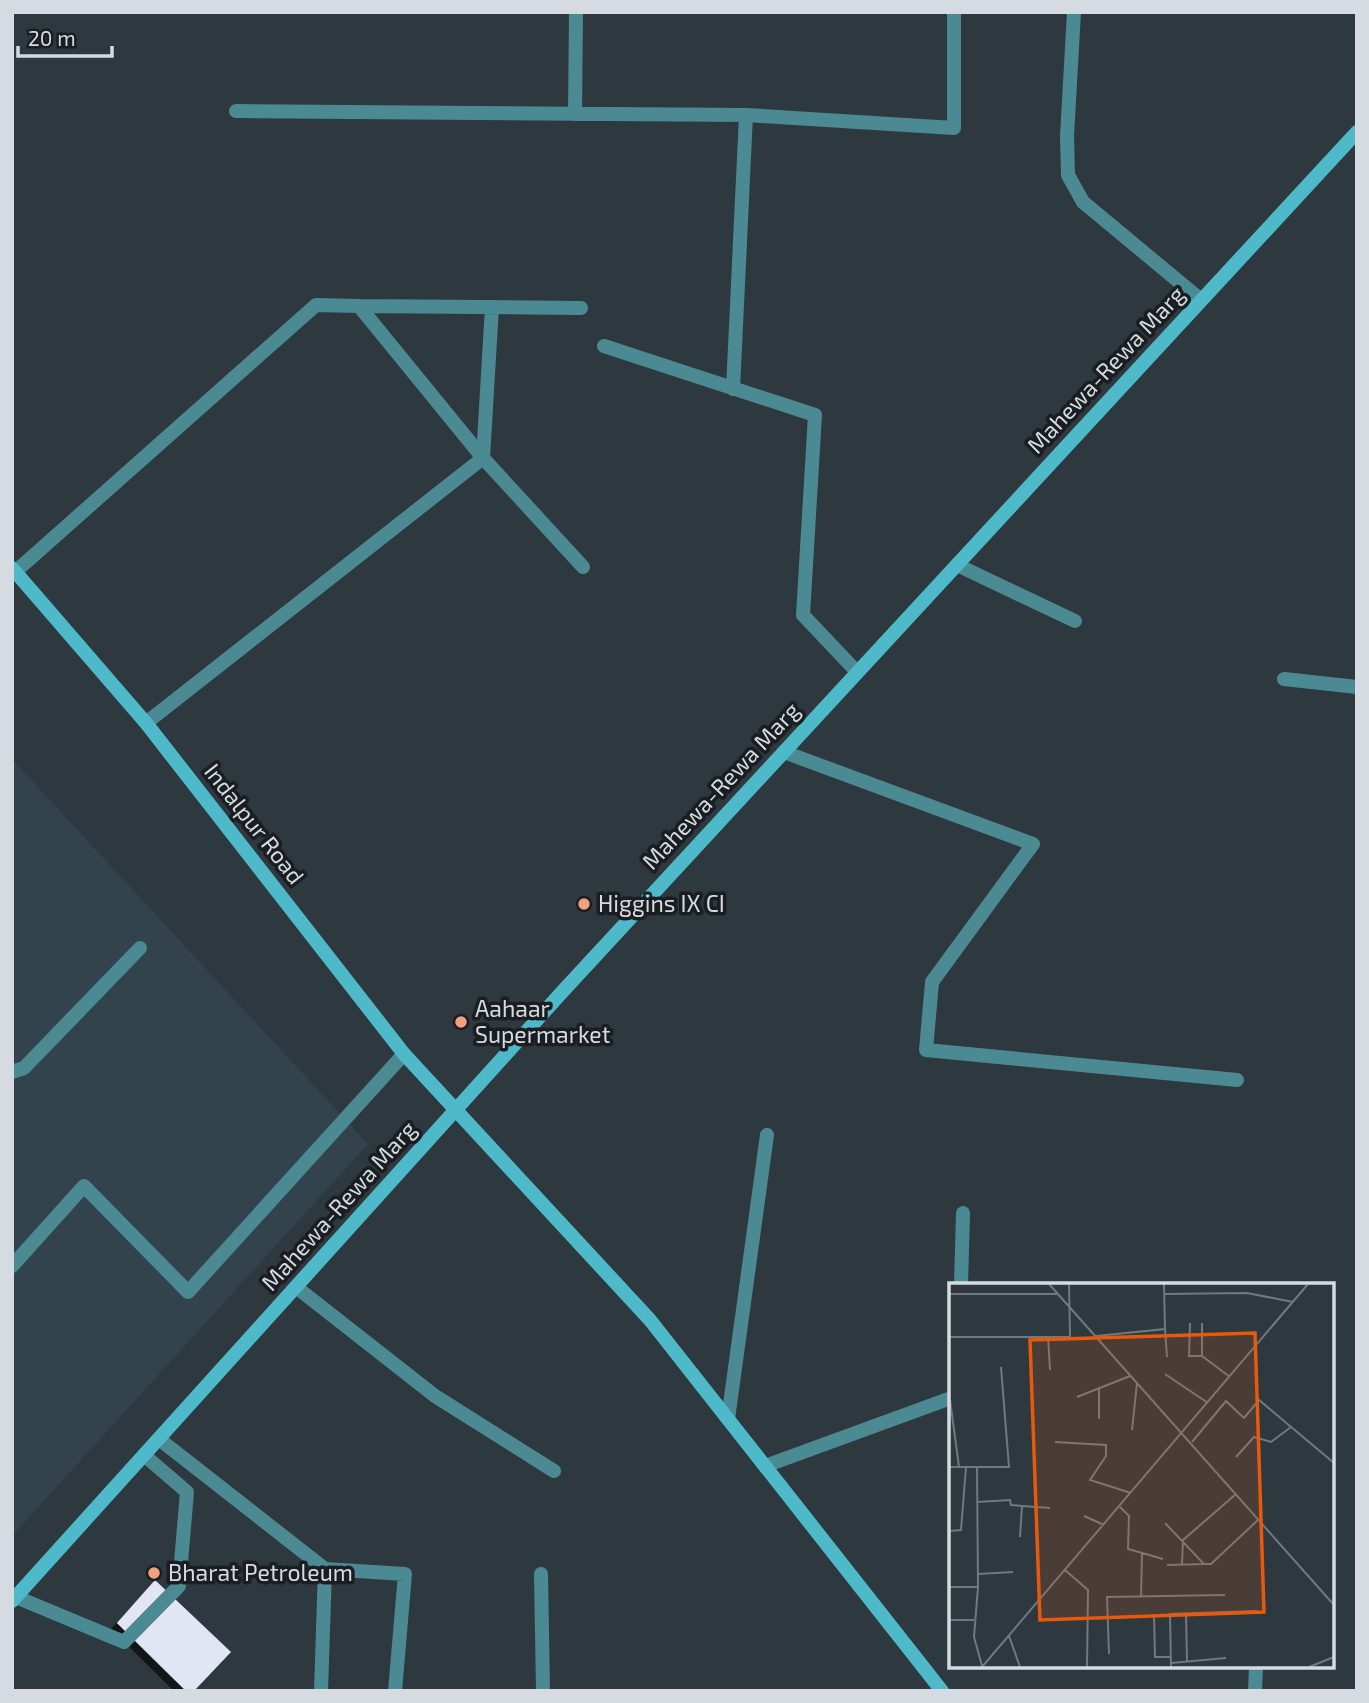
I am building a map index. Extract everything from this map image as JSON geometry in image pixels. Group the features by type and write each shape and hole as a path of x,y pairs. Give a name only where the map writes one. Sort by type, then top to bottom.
{"main road":[{"name":"Mahewa-Rewa Marg","path":"14,1599 456,1110 1357,132"},
{"name":"Indalpur Road","path":"14,570 146,723 404,1054 650,1320 942,1691"}],"street":[{"path":"575,114 576,12"},
{"path":"236,111 746,115 954,128 954,12"},
{"path":"1074,12 1067,136 1068,176 1083,202 1201,300"},
{"path":"733,388 746,115"},
{"path":"14,570 316,305 581,309"},
{"path":"359,306 483,458 583,566"},
{"path":"146,723 483,458 492,307"},
{"path":"604,346 815,415 803,615 857,672"},
{"path":"957,565 1075,621"},
{"path":"1284,679 1357,687"},
{"path":"784,752 1033,844 932,982 926,1051 1237,1080"},
{"path":"12,1072 24,1068 140,948"},
{"path":"12,1266 84,1186 188,1292 404,1054"},
{"path":"728,1419 767,1135"},
{"path":"961,1283 963,1213"},
{"path":"296,1287 435,1396 554,1471"},
{"path":"765,1466 949,1399"},
{"path":"159,1440 325,1569 405,1574 395,1691"},
{"path":"14,1599 124,1642 179,1586 187,1492 144,1455"},
{"path":"321,1691 325,1569"},
{"path":"541,1574 543,1691"},
{"path":"1255,1691 1256,1668"}],"shaded area":[{"path":"12,759 368,1144 12,1536"}],"building":[{"path":"155,1580 231,1652 194,1691 186,1691 117,1623"}],"place":[{"name":"Higgins IX CI","path":"584,904"},
{"name":"Aahaar Supermarket","path":"461,1022"},
{"name":"Bharat Petroleum","path":"154,1573"}]}
